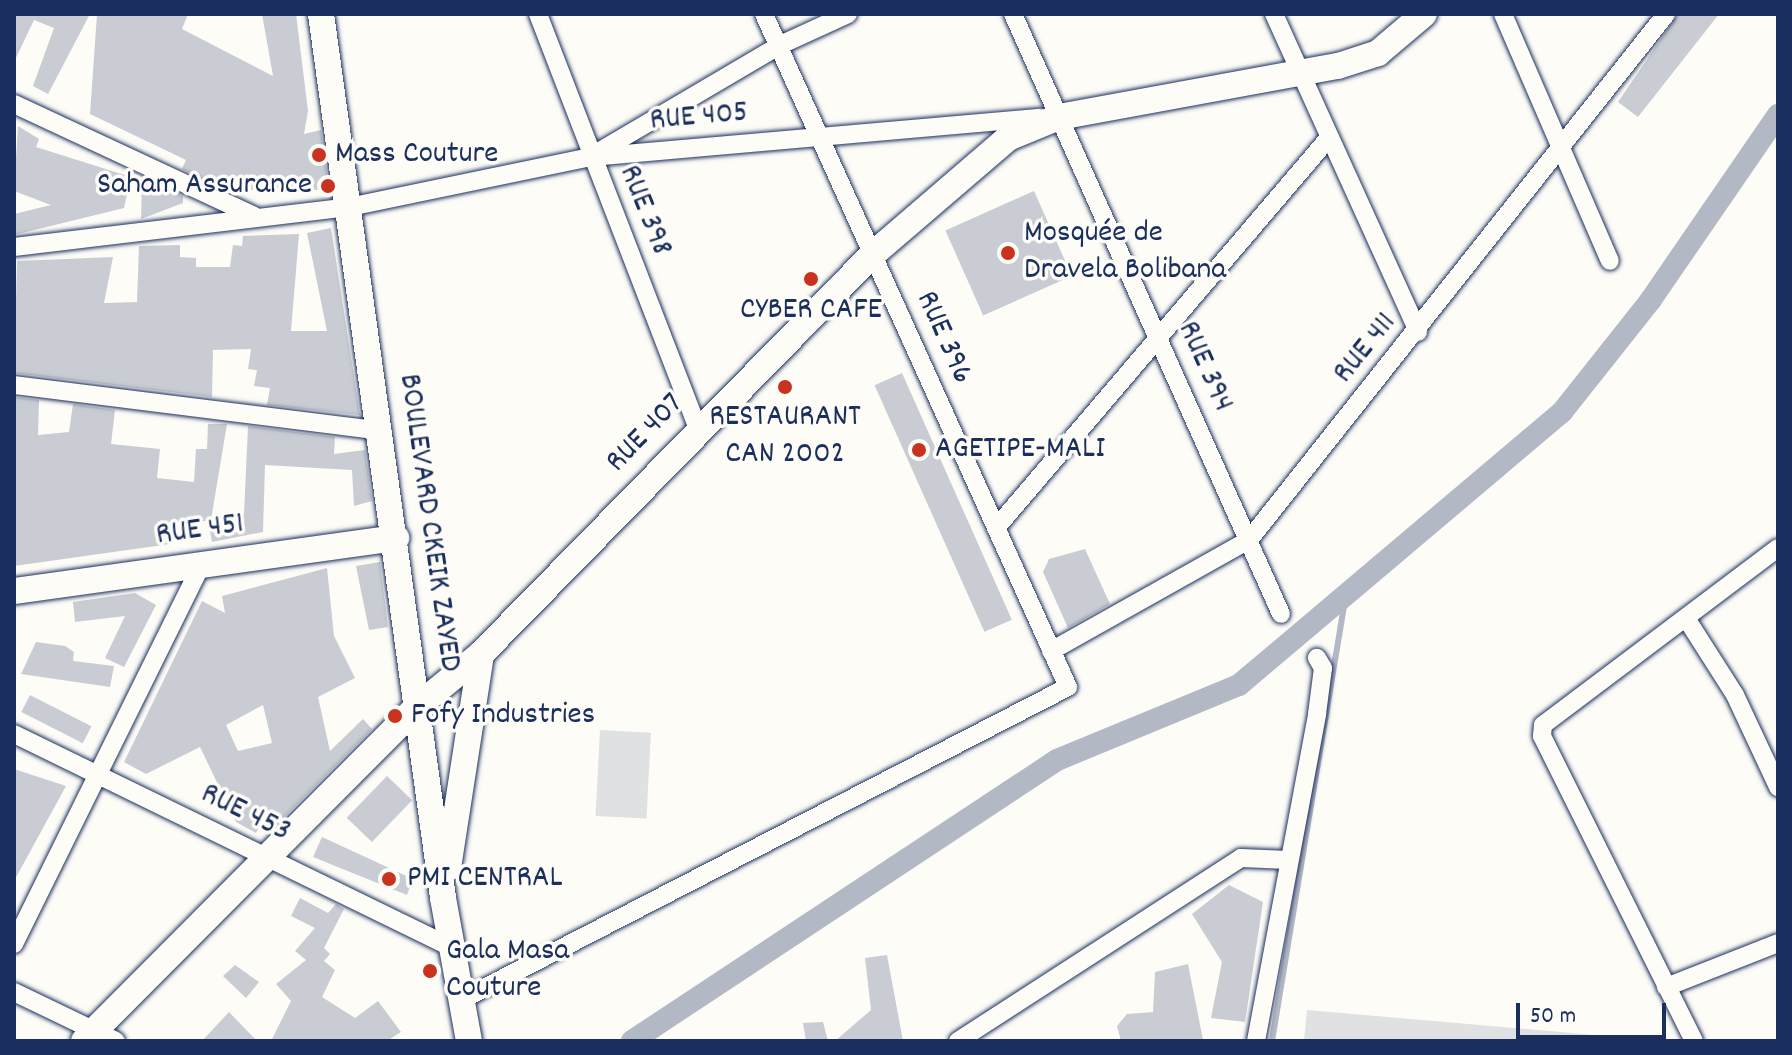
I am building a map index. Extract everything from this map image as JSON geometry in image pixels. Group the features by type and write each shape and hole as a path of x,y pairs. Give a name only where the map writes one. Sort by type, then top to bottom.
{"main road":[{"name":"BOULEVARD CKEIK ZAYED","path":"321,14 382,431 450,947 469,1041"},
{"name":"RUE 407","path":"98,1037 266,857 418,706 481,654 698,429 872,255 1008,138 1059,117 1299,72 1378,53 1424,14"},
{"name":"RUE 451","path":"14,591 396,538"},
{"path":"443,898 481,654"}],"street":[{"name":"RUE 398","path":"538,14 698,429"},
{"name":"RUE 396","path":"461,1000 1068,687 764,14"},
{"path":"591,157 778,46 848,14"},
{"name":"RUE 394","path":"1013,14 1281,614"},
{"path":"1274,14 1327,140 1418,332"},
{"path":"1503,14 1610,261"},
{"name":"RUE 411","path":"1051,651 1249,540 1418,332 1559,145 1666,14"},
{"path":"14,104 256,217"},
{"name":"RUE 405","path":"14,247 349,207 591,157 1059,117"},
{"path":"996,528 1327,140"},
{"path":"14,385 382,431"},
{"path":"1694,1041 1542,736 1552,714 1778,548"},
{"path":"14,944 201,565"},
{"path":"1686,618 1735,695 1778,787"},
{"path":"1256,1041 1317,714 1323,668 1317,658"},
{"name":"RUE 453","path":"14,734 450,947"},
{"path":"958,1041 1241,858 1289,860"},
{"path":"1666,987 1778,943"},
{"path":"14,992 98,1037"}],"shaded area":[{"path":"600,730 651,733 646,819 595,816"},
{"path":"1307,1010 1606,1036 1605,1041 1304,1041"}],"building":[{"path":"14,14 90,14 48,94 33,86 54,28 34,20 14,62"},
{"path":"97,14 188,14 182,29 273,76 262,14 296,14 308,111 304,134 321,130 329,190 227,190 182,169 186,160 90,114"},
{"path":"1678,14 1719,14 1638,117 1618,102"},
{"path":"18,126 39,139 36,147 131,177 124,208 14,235 14,214 51,205 14,191"},
{"path":"142,180 183,196 183,203 141,219"},
{"name":"Mosquée de Dravela Bolibana","path":"1034,191 1072,276 983,315 945,230"},
{"path":"331,228 360,415 267,405 270,388 254,386 257,370 248,369 251,349 213,350 212,397 14,373 17,261 113,257 104,303 137,302 139,246 180,245 180,257 196,258 196,267 230,267 233,245 242,246 243,236 299,234 291,331 327,331 307,233"},
{"path":"902,373 1012,620 984,632 875,385"},
{"path":"14,397 39,400 38,435 69,432 73,404 115,410 111,444 160,449 157,478 194,482 196,449 207,449 208,424 227,424 211,520 169,527 170,544 14,566"},
{"path":"248,426 335,437 334,454 365,450 372,501 354,506 352,470 265,465 263,532 212,542 208,521 244,514"},
{"path":"1085,549 1110,604 1068,628 1043,572 1049,559"},
{"path":"380,562 388,627 369,630 356,566"},
{"path":"327,568 334,636 355,678 318,697 330,751 363,719 372,729 275,826 261,824 256,833 236,822 200,747 146,774 124,762 202,601 225,613 222,596","holes":["263,705 272,743 238,751 226,725"]},
{"path":"135,593 156,605 124,667 105,658 125,616 75,622 73,602"},
{"path":"36,642 65,646 74,652 73,661 114,666 110,687 21,674"},
{"path":"30,695 91,726 83,743 21,712"},
{"path":"14,769 66,786 14,881"},
{"path":"387,776 412,800 372,842 347,818"},
{"path":"322,837 413,879 407,895 313,857"},
{"path":"1229,885 1263,902 1245,1022 1211,1018 1222,962 1192,914"},
{"path":"300,898 328,913 336,904 344,909 324,948 330,954 324,961 335,970 322,997 355,1018 378,1001 401,1032 387,1041 271,1041 291,1001 276,984 306,960 295,951 315,928 291,916"},
{"path":"887,955 903,1041 835,1041 871,1010 865,958"},
{"path":"1188,964 1203,1040 1121,1041 1117,1026 1127,1014 1153,1012 1155,972"},
{"path":"235,965 259,982 246,998 223,976"},
{"path":"229,1012 257,1041 202,1041"},
{"path":"823,1022 828,1041 806,1041 803,1023"}],"waterway":[{"path":"632,1041 1057,760 1239,685 1562,412 1650,301 1778,115"},
{"path":"1272,1041 1345,598"}],"place":[{"name":"Mass Couture","path":"319,155"},
{"name":"Saham Assurance","path":"328,186"},
{"name":"Mosquée de Dravela Bolibana","path":"1008,253"},
{"name":"CYBER CAFE","path":"811,279"},
{"name":"RESTAURANT CAN 2002","path":"785,387"},
{"name":"AGETIPE-MALI","path":"919,450"},
{"name":"Fofy Industries","path":"395,716"},
{"name":"PMI CENTRAL","path":"389,879"},
{"name":"Gala Masa Couture","path":"430,971"}]}
